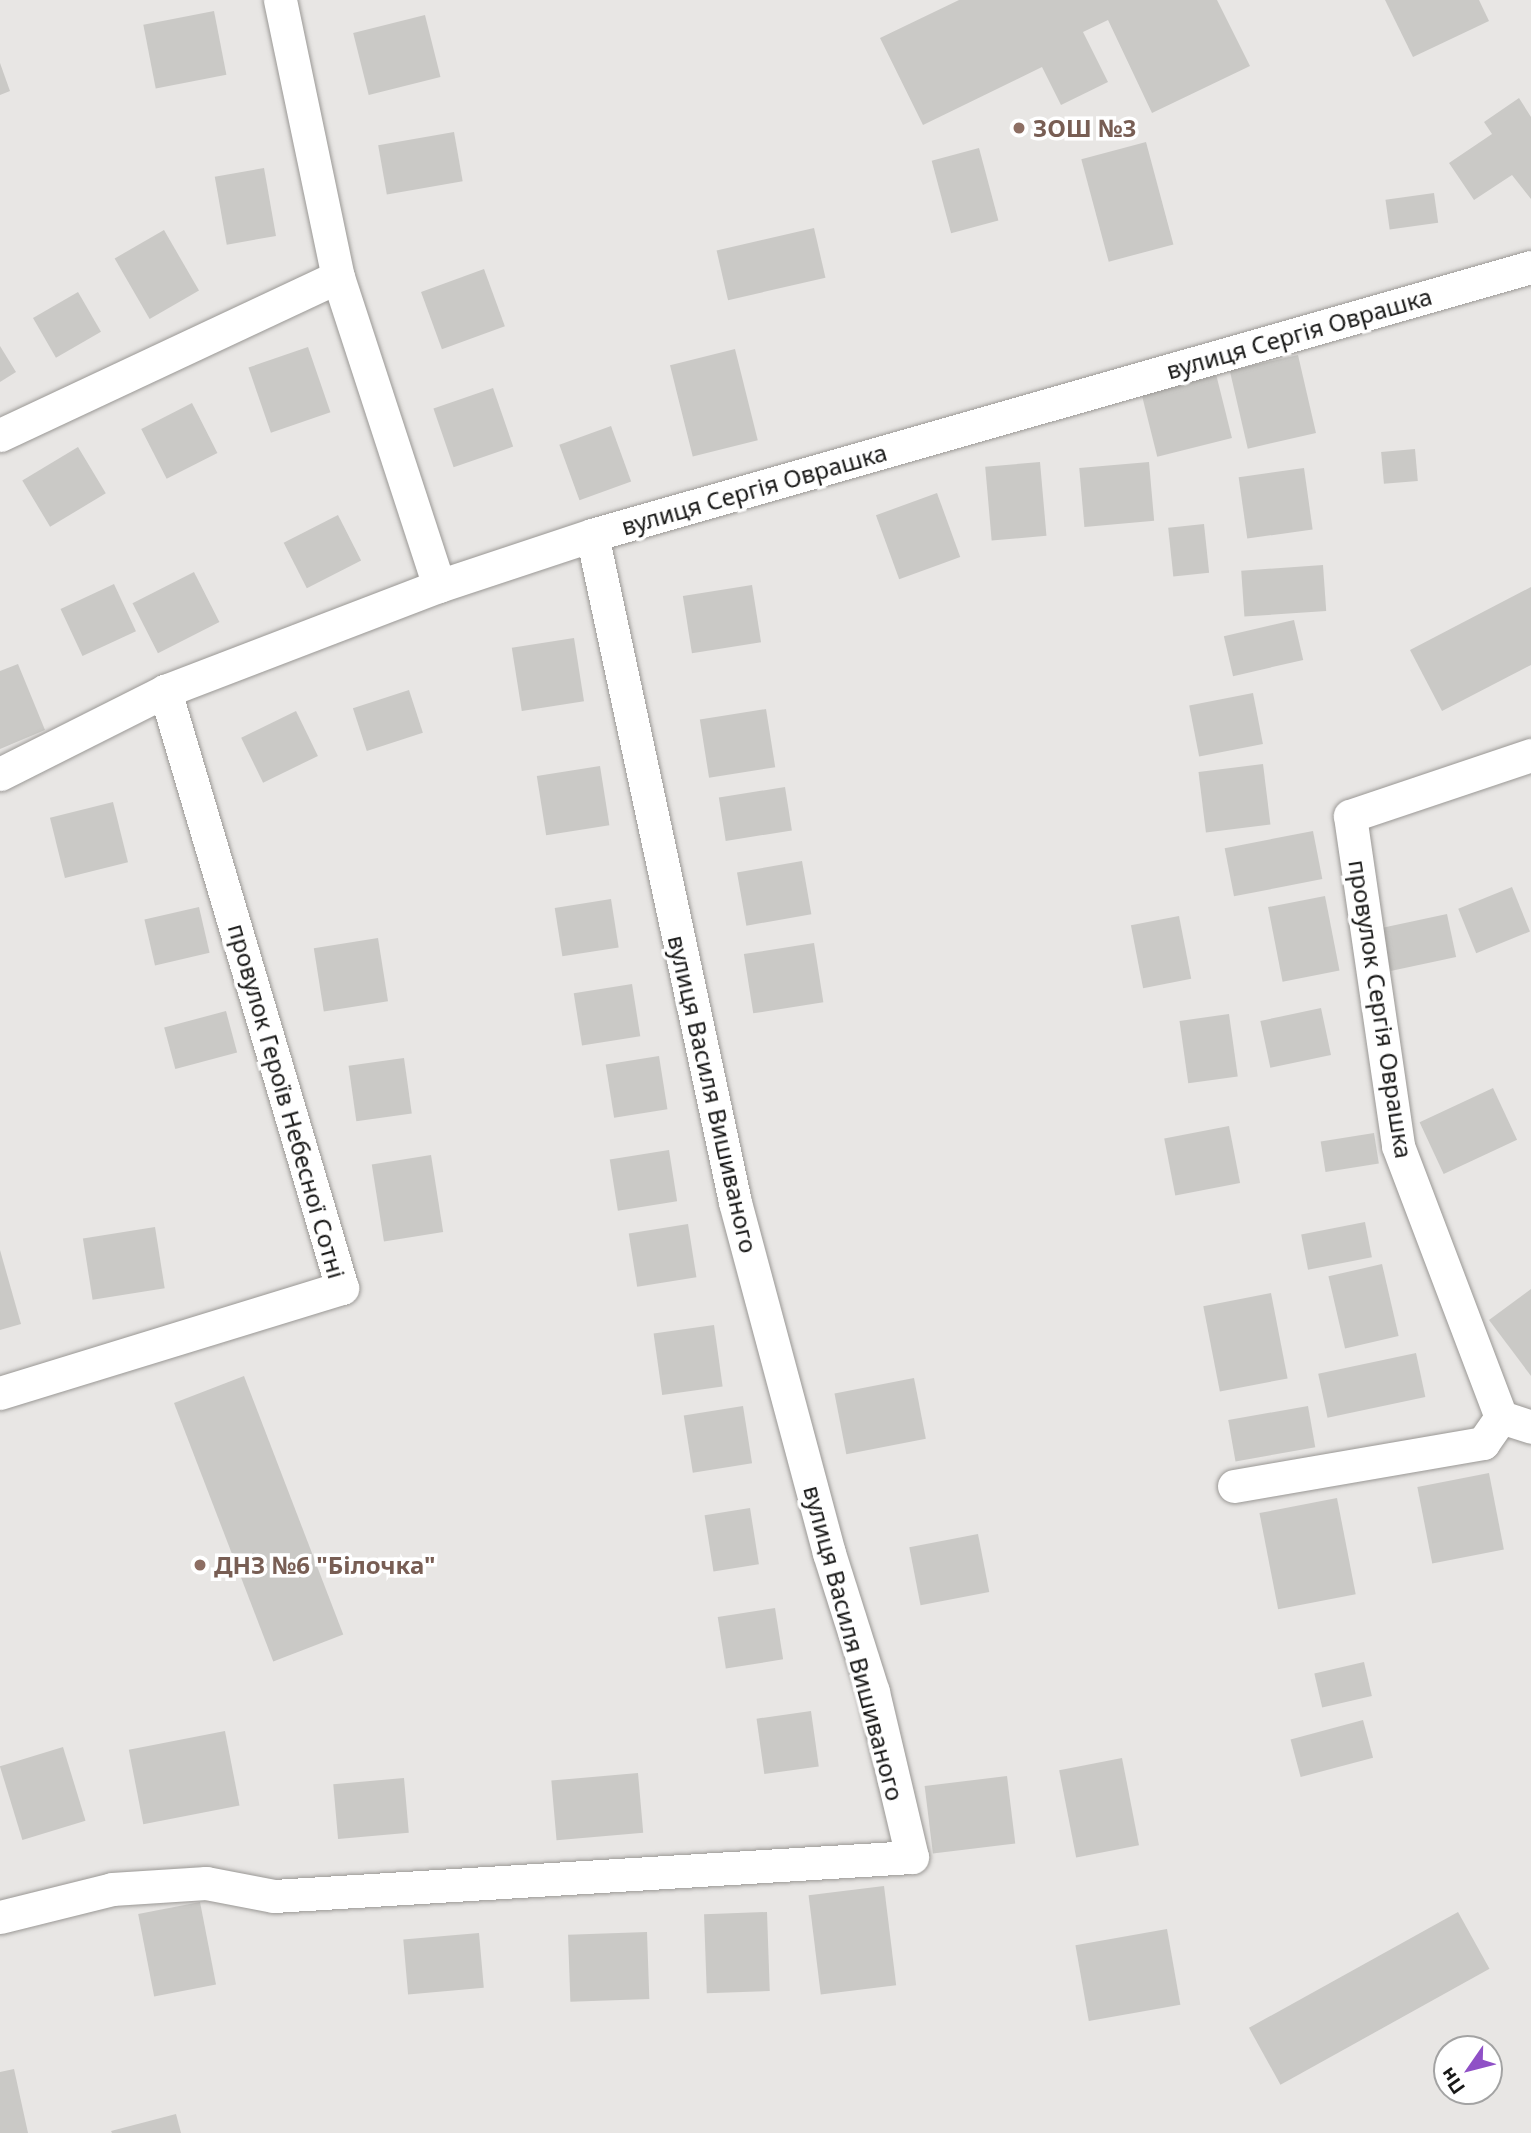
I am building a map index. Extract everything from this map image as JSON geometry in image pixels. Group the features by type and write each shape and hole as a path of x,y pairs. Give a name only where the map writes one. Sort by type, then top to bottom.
{"street":[{"path":"280,0 338,277 439,586"},
{"name":"вулиця Сергія Оврашка","path":"0,775 165,691 439,586 592,535 1531,267"},
{"path":"0,435 338,277"},
{"name":"вулиця Василя Вишиваного","path":"0,1917 112,1889 206,1883 274,1896 912,1857 873,1692 829,1553 735,1202 592,535"},
{"name":"провулок Героїв Небесної Сотні","path":"0,1393 342,1288 165,691"},
{"name":"провулок Сергія Оврашка","path":"1234,1486 1483,1443 1516,1422 1398,1146 1350,816 1531,755"}],"building":[{"path":"959,0 1217,0 1250,66 1152,113 1108,20 1083,32 1108,82 1061,105 1042,67 923,125 880,38"},
{"path":"1385,0 1479,0 1489,21 1413,57"},
{"path":"214,11 226,75 156,89 143,25"},
{"path":"425,15 440,77 369,95 353,33"},
{"path":"0,63 10,91 0,95"},
{"path":"1519,98 1531,117 1531,199 1512,175 1474,200 1449,163 1492,134 1484,122"},
{"path":"454,132 463,181 387,195 378,145"},
{"path":"1146,142 1173,244 1109,262 1081,159"},
{"path":"979,148 998,220 951,233 932,161"},
{"path":"264,168 276,236 227,245 215,177"},
{"path":"1434,193 1438,223 1390,230 1385,200"},
{"path":"814,228 825,278 728,300 717,250"},
{"path":"164,230 199,291 150,319 115,258"},
{"path":"484,269 505,326 442,349 421,292"},
{"path":"78,292 101,332 56,358 33,318"},
{"path":"0,346 16,372 0,382"},
{"path":"308,347 330,412 271,433 248,368"},
{"path":"735,349 758,440 693,456 670,365"},
{"path":"1298,355 1316,433 1248,449 1230,371"},
{"path":"1216,374 1232,438 1157,457 1141,393"},
{"path":"493,388 513,447 454,467 433,409"},
{"path":"192,403 217,453 167,479 141,429"},
{"path":"611,426 631,481 579,500 559,445"},
{"path":"78,447 106,493 50,527 22,480"},
{"path":"1415,449 1418,481 1384,484 1381,452"},
{"path":"1040,462 1046,536 992,541 985,467"},
{"path":"1149,462 1154,521 1084,527 1079,468"},
{"path":"1304,468 1313,529 1247,539 1239,477"},
{"path":"937,493 960,557 899,579 876,515"},
{"path":"338,515 361,560 307,588 284,543"},
{"path":"1204,524 1209,573 1173,576 1168,528"},
{"path":"1323,565 1326,611 1244,617 1241,571"},
{"path":"194,572 219,622 158,653 133,603"},
{"path":"114,584 136,631 83,656 61,609"},
{"path":"752,585 761,642 692,653 683,596"},
{"path":"1531,587 1531,665 1442,711 1410,650"},
{"path":"1294,620 1303,660 1233,676 1224,636"},
{"path":"574,638 584,701 522,711 512,648"},
{"path":"18,664 45,730 0,749 0,671"},
{"path":"409,690 423,733 367,751 353,708"},
{"path":"1253,693 1263,744 1199,756 1189,705"},
{"path":"766,709 775,767 709,778 700,719"},
{"path":"296,711 318,756 263,783 241,738"},
{"path":"1263,764 1270,825 1206,832 1198,772"},
{"path":"600,766 609,825 546,835 537,776"},
{"path":"785,787 792,830 726,841 719,797"},
{"path":"113,802 128,862 65,878 50,818"},
{"path":"1313,831 1322,879 1234,896 1225,848"},
{"path":"802,861 811,914 746,926 737,872"},
{"path":"1512,887 1530,932 1476,953 1458,909"},
{"path":"1325,896 1340,971 1283,982 1268,907"},
{"path":"611,899 619,947 562,956 555,908"},
{"path":"199,907 210,953 155,965 144,920"},
{"path":"1447,914 1456,957 1391,971 1381,928"},
{"path":"1179,916 1191,979 1143,988 1131,925"},
{"path":"378,938 388,1001 324,1011 314,948"},
{"path":"814,943 823,1002 753,1013 744,954"},
{"path":"632,984 640,1036 582,1046 574,993"},
{"path":"1321,1008 1331,1055 1270,1068 1260,1021"},
{"path":"226,1011 237,1053 175,1069 164,1028"},
{"path":"1229,1014 1238,1076 1188,1083 1179,1021"},
{"path":"659,1056 667,1109 614,1118 606,1064"},
{"path":"404,1058 412,1113 356,1121 349,1066"},
{"path":"1493,1088 1517,1140 1444,1174 1420,1122"},
{"path":"1229,1126 1240,1183 1175,1196 1164,1139"},
{"path":"1374,1133 1379,1164 1326,1172 1321,1141"},
{"path":"669,1150 677,1201 618,1211 610,1159"},
{"path":"431,1155 443,1232 384,1241 372,1164"},
{"path":"1365,1222 1372,1257 1308,1270 1301,1234"},
{"path":"688,1224 696,1277 637,1287 629,1233"},
{"path":"155,1227 165,1288 93,1300 83,1238"},
{"path":"0,1250 21,1324 0,1330"},
{"path":"1382,1264 1399,1336 1345,1348 1328,1276"},
{"path":"1531,1289 1531,1376 1489,1320"},
{"path":"1271,1293 1288,1378 1220,1392 1203,1306"},
{"path":"714,1325 723,1386 662,1395 654,1333"},
{"path":"1416,1353 1425,1397 1328,1418 1318,1374"},
{"path":"244,1376 343,1635 273,1661 174,1403"},
{"path":"914,1378 926,1439 846,1454 834,1393"},
{"path":"743,1406 752,1463 693,1473 684,1415"},
{"path":"1308,1406 1315,1447 1236,1461 1228,1420"},
{"path":"1489,1473 1504,1550 1432,1563 1417,1487"},
{"path":"1337,1498 1356,1594 1278,1609 1259,1513"},
{"path":"750,1508 759,1564 713,1571 705,1515"},
{"path":"978,1534 989,1592 921,1605 909,1547"},
{"path":"775,1608 783,1659 726,1668 718,1617"},
{"path":"1364,1662 1372,1696 1322,1708 1314,1673"},
{"path":"811,1711 819,1766 764,1774 757,1719"},
{"path":"1363,1720 1373,1758 1301,1777 1291,1739"},
{"path":"225,1731 240,1806 143,1824 129,1750"},
{"path":"63,1747 86,1821 22,1840 0,1766"},
{"path":"1122,1758 1139,1845 1076,1858 1059,1770"},
{"path":"638,1773 643,1833 557,1840 551,1781"},
{"path":"1007,1776 1015,1843 933,1854 925,1786"},
{"path":"404,1778 409,1833 338,1839 333,1784"},
{"path":"884,1886 896,1985 821,1995 809,1895"},
{"path":"200,1902 216,1984 154,1996 138,1914"},
{"path":"767,1912 770,1991 707,1993 704,1914"},
{"path":"1458,1912 1490,1969 1280,2085 1249,2028"},
{"path":"1167,1929 1180,2005 1089,2021 1075,1945"},
{"path":"647,1932 649,1999 570,2002 568,1935"},
{"path":"479,1933 484,1988 408,1994 403,1940"},
{"path":"14,2069 28,2133 0,2133 0,2072"},
{"path":"176,2114 181,2133 111,2131"}],"place":[{"name":"ЗОШ №3","path":"1019,128"},
{"name":"ДНЗ №6 \"Білочка\"","path":"200,1565"}]}
